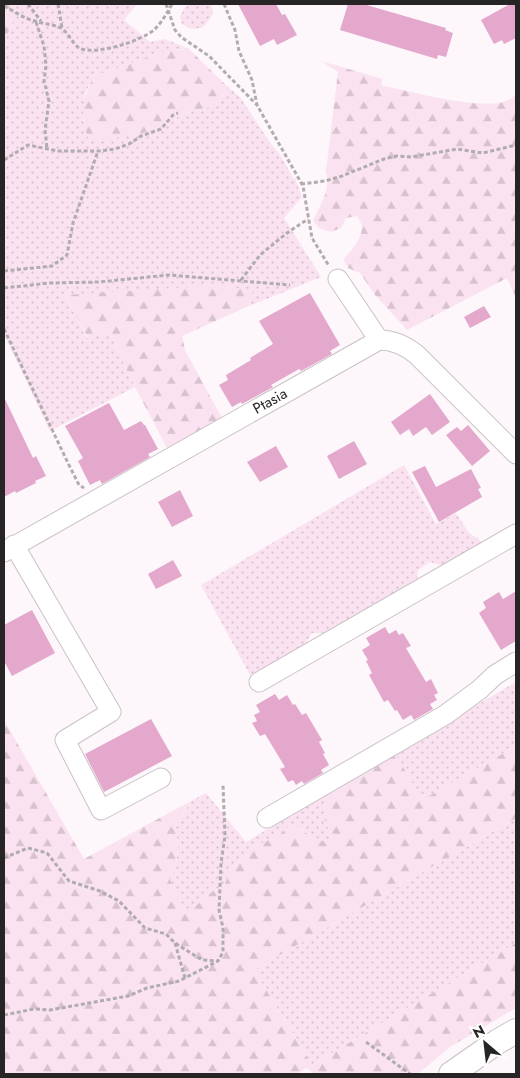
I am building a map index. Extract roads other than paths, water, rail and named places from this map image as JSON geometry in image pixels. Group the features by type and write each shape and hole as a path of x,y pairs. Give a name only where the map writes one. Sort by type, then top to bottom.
{"main road":[{"path":"452,1074 516,1031"}],"street":[{"path":"338,279 379,340 390,340 406,346 417,355 516,454"},
{"name":"Ptasia","path":"9,548 379,340"},
{"path":"259,682 516,534"},
{"path":"9,548 111,712 65,740 101,810 160,778"},
{"path":"267,818 445,715 479,690 495,675 516,662"}]}
